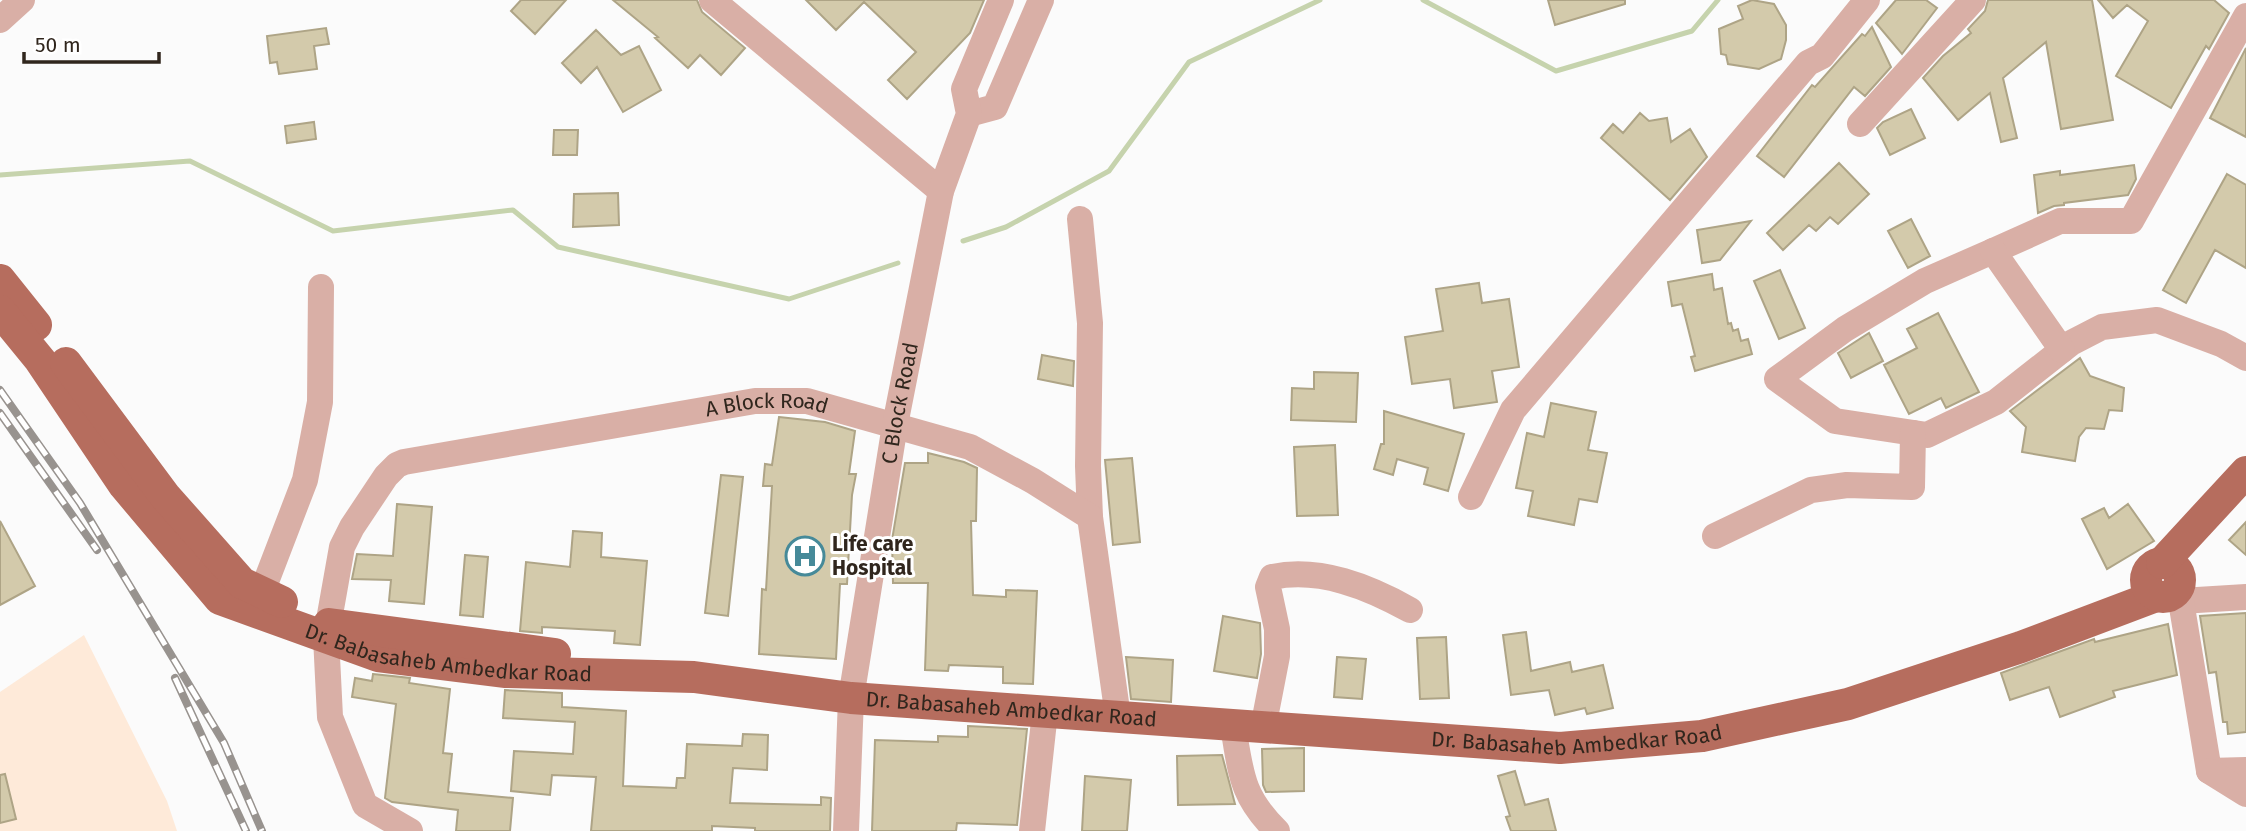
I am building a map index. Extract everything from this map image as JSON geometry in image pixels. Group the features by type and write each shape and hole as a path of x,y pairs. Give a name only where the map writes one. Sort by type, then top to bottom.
{"main road":[{"name":"Dr. Babasaheb Ambedkar Road","path":"0,279 165,496 260,602"},
{"name":"Dr. Babasaheb Ambedkar Road","path":"0,311 40,360 124,485 220,599 260,602 327,630 379,656 506,672 694,677 1254,723 1440,735 1560,748 1620,738 1702,736 1753,720 1848,704 2021,647 2085,613 2166,583 2246,495"},
{"name":"Dr. Babasaheb Ambedkar Road","path":"2166,583 2246,472"},
{"name":"Dr. Babasaheb Ambedkar Road","path":"852,690 1045,712 1117,710"}],"street":[{"path":"0,20 22,0"},
{"path":"712,0 941,191"},
{"name":"C Block Road","path":"846,831 852,690 895,425 941,191 969,114 964,89 1001,0"},
{"path":"969,114 995,107 1041,0"},
{"path":"1808,63 1811,46 1848,0"},
{"path":"1471,497 1513,410 1808,63 1822,56 1867,0"},
{"path":"1860,124 1973,0"},
{"path":"2246,16 2131,220 2060,221 1925,281 1845,330 1777,379 1835,421 1927,435 1996,402 2062,350 2102,327 2157,320 2221,344 2246,358"},
{"path":"1080,219 1090,323 1090,516 1117,710"},
{"path":"1993,251 2062,350"},
{"path":"260,602 305,481 320,402 321,287"},
{"name":"A Block Road","path":"410,831 365,805 330,717 327,630 342,547 386,476 397,465 755,401 807,401 970,447 1090,516"},
{"path":"1715,536 1811,490 1847,485 1912,487 1913,433"},
{"path":"1277,831 1251,801 1242,782 1254,723 1277,656 1277,629 1268,587 1272,577 1288,574 1344,580 1376,592 1410,610"},
{"path":"2246,597 2166,583 2210,771 2246,794"},
{"path":"1032,831 1045,712"},
{"path":"2210,771 2246,770"}],"shaded area":[{"path":"84,635 167,801 177,831 0,831 0,692"}],"building":[{"path":"521,0 566,0 535,34 511,11"},
{"path":"613,0 697,0 702,12 745,48 721,75 700,55 688,68 655,38 658,37"},
{"path":"806,0 984,0 970,33 907,99 888,80 916,52 864,2 836,30"},
{"path":"1548,0 1625,0 1625,4 1555,25"},
{"path":"1752,0 1774,4 1786,25 1786,40 1781,59 1759,69 1728,64 1726,55 1721,54 1719,29 1743,19 1738,6"},
{"path":"1896,0 1926,0 1937,8 1902,54 1876,23"},
{"path":"1988,0 2092,0 2113,120 2061,129 2046,42 2003,78 2017,138 2001,142 1990,93 1958,120 1923,78 1943,56 1971,33 1968,29 1985,11"},
{"path":"2098,0 2214,0 2229,13 2209,49 2206,46 2171,108 2116,76 2148,21 2127,5 2113,18"},
{"path":"1872,27 1891,67 1865,96 1854,87 1784,177 1757,156 1812,85 1815,87 1862,34 1865,36"},
{"path":"326,28 329,44 314,46 317,69 279,74 277,62 270,63 267,36"},
{"path":"596,30 621,55 639,46 661,90 623,112 597,67 581,83 562,63"},
{"path":"2246,48 2246,137 2210,118"},
{"path":"1911,109 1925,138 1890,155 1877,128 1883,122"},
{"path":"1640,113 1649,121 1667,118 1671,142 1690,129 1707,157 1670,200 1601,138 1613,124 1623,133"},
{"path":"314,122 316,139 287,143 285,126"},
{"path":"554,130 578,130 577,155 553,155"},
{"path":"1839,163 1869,194 1838,224 1830,217 1816,231 1809,225 1783,250 1767,233"},
{"path":"2134,165 2136,179 2128,195 2064,203 2038,213 2034,175 2060,171 2060,175"},
{"path":"2227,174 2246,185 2246,268 2215,250 2186,303 2163,290"},
{"path":"618,193 619,225 573,227 574,194"},
{"path":"1911,219 1930,256 1908,268 1888,231"},
{"path":"1751,221 1720,260 1702,263 1697,230"},
{"path":"1780,270 1805,328 1779,339 1754,281"},
{"path":"1712,274 1714,290 1722,288 1728,324 1731,323 1733,331 1738,329 1741,341 1748,339 1752,354 1695,371 1691,357 1695,356 1682,304 1672,306 1668,282"},
{"path":"1479,283 1482,303 1509,299 1519,367 1492,371 1497,402 1454,408 1450,379 1412,384 1405,337 1443,331 1436,289"},
{"path":"1938,313 1979,392 1946,408 1941,398 1909,414 1884,365 1917,348 1907,329"},
{"path":"1869,333 1883,361 1851,378 1838,353"},
{"path":"1042,355 1074,361 1073,386 1038,379"},
{"path":"2080,358 2090,376 2124,388 2122,411 2109,410 2104,429 2086,428 2079,437 2075,461 2022,452 2026,427 2010,411"},
{"path":"1314,372 1358,373 1356,422 1291,420 1292,388 1314,389"},
{"path":"1551,403 1596,412 1588,450 1607,453 1597,502 1579,499 1574,525 1528,516 1533,491 1516,488 1527,433 1544,437"},
{"path":"1384,411 1464,434 1448,491 1424,484 1428,468 1397,459 1393,475 1374,469 1381,444 1384,444"},
{"path":"779,417 825,422 855,431 849,474 856,474 852,495 847,584 840,584 836,659 759,654 772,486 763,486 765,464 772,465"},
{"path":"1335,445 1338,515 1297,516 1294,447"},
{"path":"928,453 977,468 976,521 971,521 973,595 1006,597 1006,590 1037,591 1033,684 1003,683 1003,667 949,665 948,671 925,670 928,583 893,583 892,540 905,463 928,463"},
{"path":"1132,458 1140,542 1113,545 1105,460"},
{"path":"721,475 743,477 728,616 705,613"},
{"path":"397,504 432,507 424,604 389,601 391,580 352,579 357,554 393,556"},
{"path":"2128,504 2154,541 2107,569 2082,519 2104,508 2109,518"},
{"path":"0,521 35,586 0,605"},
{"path":"2246,522 2246,555 2229,540"},
{"path":"573,531 602,533 601,557 647,561 640,645 614,643 615,631 542,627 542,633 520,631 526,562 570,567"},
{"path":"465,555 488,557 483,617 460,615"},
{"path":"2246,613 2246,732 2228,734 2227,722 2223,722 2216,672 2209,673 2200,616"},
{"path":"1223,616 1260,623 1261,654 1257,678 1214,671"},
{"path":"2168,624 2177,675 2113,691 2115,697 2060,717 2049,687 2010,700 2001,673 2094,639 2095,642"},
{"path":"1526,632 1531,671 1570,662 1572,672 1603,665 1613,708 1587,714 1585,708 1555,715 1549,690 1511,695 1503,635"},
{"path":"1446,637 1449,698 1420,699 1417,638"},
{"path":"1126,657 1173,660 1171,702 1131,699"},
{"path":"1337,657 1366,659 1362,699 1334,697"},
{"path":"373,674 410,678 409,683 450,689 443,753 452,754 448,792 513,798 510,831 456,831 458,810 392,802 385,798 396,704 352,697 355,678 372,681"},
{"path":"505,690 562,693 562,707 626,711 623,786 676,788 677,778 685,778 687,744 742,746 743,734 768,735 767,770 733,768 730,803 821,805 821,797 831,798 830,831 755,831 755,828 712,826 712,831 591,831 596,777 552,775 550,795 511,791 514,751 573,754 575,722 503,718"},
{"path":"968,726 1027,729 1017,825 957,823 956,831 872,831 875,740 938,742 938,736 968,737"},
{"path":"1304,748 1304,791 1266,792 1263,785 1262,749"},
{"path":"1222,755 1235,804 1178,805 1177,756"},
{"path":"1515,771 1525,805 1548,799 1556,831 1511,831 1506,817 1510,816 1498,776"},
{"path":"5,774 16,819 0,823 0,775"},
{"path":"1085,776 1131,780 1127,831 1082,831"}],"waterway":[{"path":"963,241 1006,227 1109,171 1189,62 1320,0"},
{"path":"1423,0 1556,71 1692,31 1718,0"},
{"path":"0,175 190,161 333,231 513,210 558,247 789,299 898,263"}],"railway":[{"path":"0,390 80,503 224,743 262,831"},
{"path":"0,413 97,550"},
{"path":"175,678 246,831"}],"place":[{"name":"Life care Hospital","path":"805,556"}]}
